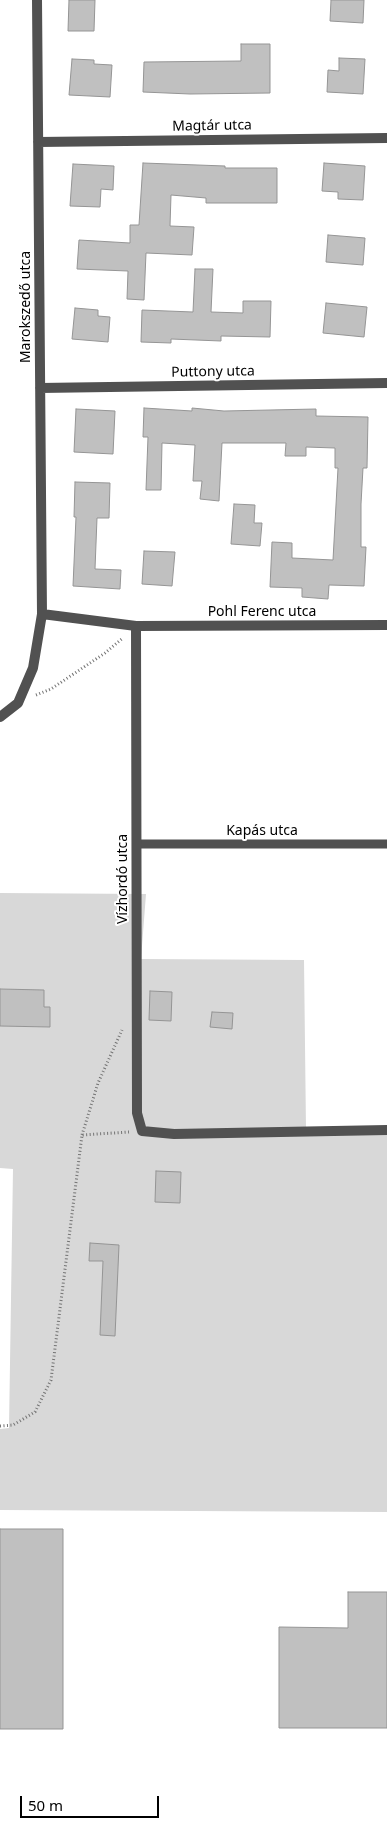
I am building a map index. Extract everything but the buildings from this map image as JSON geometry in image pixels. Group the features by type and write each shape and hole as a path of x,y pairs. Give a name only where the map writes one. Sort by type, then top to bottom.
{"street":[{"name":"Marokszedő utca","path":"37,0 42,614"},
{"name":"Magtár utca","path":"38,142 387,138"},
{"name":"Puttony utca","path":"40,388 387,383"},
{"name":"Pohl Ferenc utca","path":"42,614 136,626 387,625"},
{"path":"0,717 18,703 33,668 42,614"},
{"name":"Vízhordó utca","path":"136,626 137,1113 142,1131"},
{"path":"142,1131 174,1134 387,1130"}],"lane":[{"name":"Kapás utca","path":"136,844 387,844"}],"path":[{"path":"18,703 58,684 105,653 136,626"},
{"path":"0,1426 13,1425 35,1412 51,1380 82,1135 98,1083 125,1024"},
{"path":"82,1135 142,1131"}],"shaded area":[{"path":"0,893 146,894 141,959 304,960 306,1130 387,1128 387,1512 0,1510 0,1429 9,1428 13,1169 0,1168"}]}
